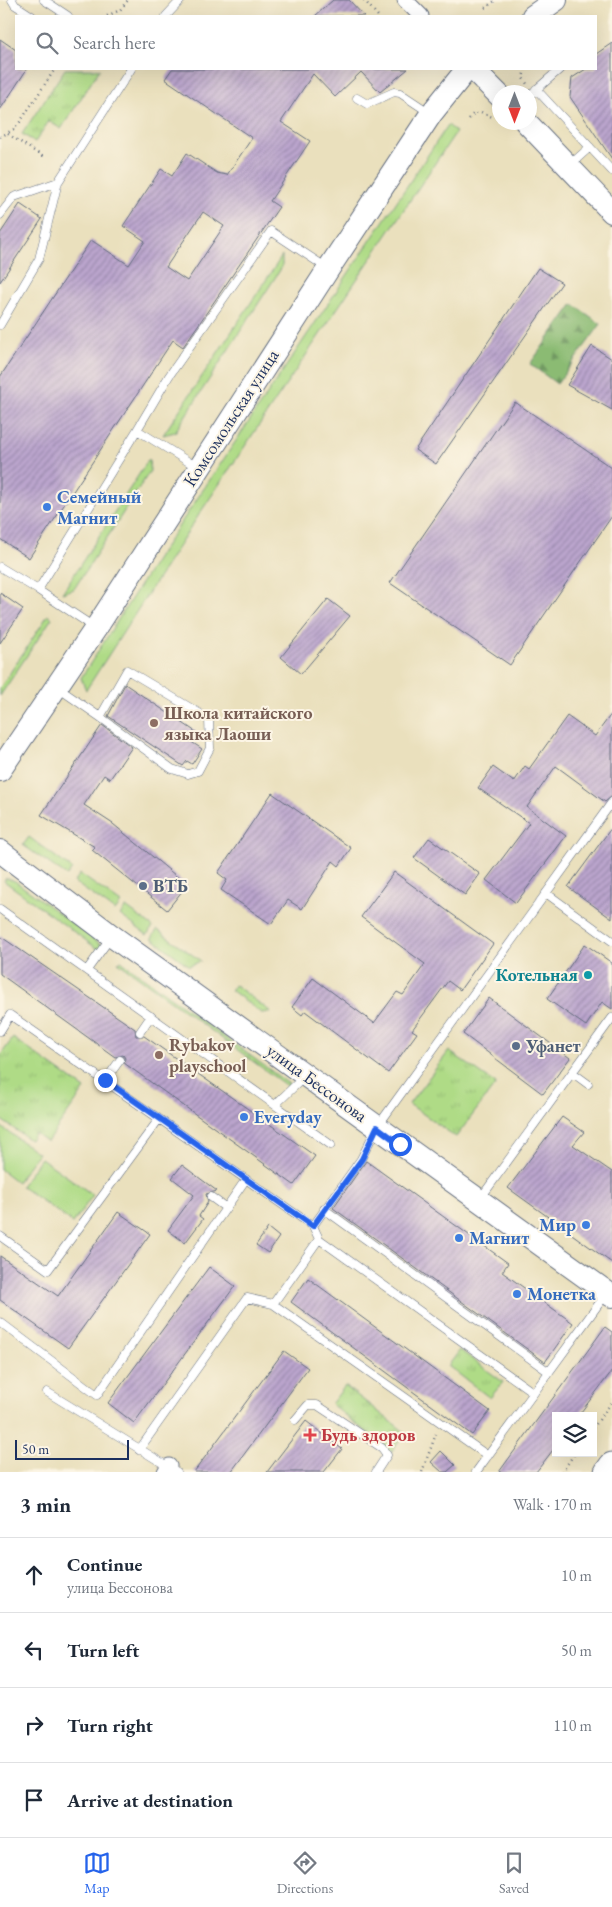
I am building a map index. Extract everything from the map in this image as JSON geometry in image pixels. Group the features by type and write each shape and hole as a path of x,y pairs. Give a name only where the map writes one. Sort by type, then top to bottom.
{"main road":[{"path":"607,1472 612,1465"}],"street":[{"path":"406,0 420,15"},
{"path":"534,15 556,0"},
{"name":"Комсомольская улица","path":"0,770 96,628 431,114 466,70"},
{"path":"474,70 492,88"},
{"path":"534,130 612,212"},
{"name":"улица Бессонова","path":"0,851 112,936 306,1074 609,1295"}],"lane":[{"path":"12,0 14,5 30,15"},
{"path":"44,0 66,15"},
{"path":"167,15 181,0"},
{"path":"0,325 39,258 58,182 130,70"},
{"path":"537,88 559,70"},
{"path":"537,90 612,171"},
{"path":"357,98 367,104 394,92 400,93 431,114"},
{"path":"568,166 590,148"},
{"path":"0,215 14,197 58,182"},
{"path":"38,590 169,376 271,231 329,268"},
{"path":"136,430 199,468"},
{"path":"0,567 96,628"},
{"path":"56,686 172,769 188,774 198,771 210,748 209,719 127,670 100,717"},
{"path":"313,1226 362,1159 377,1127 612,802"},
{"path":"546,893 612,941"},
{"path":"0,909 331,1145"},
{"path":"88,970 112,936"},
{"path":"0,1031 10,1015 313,1226 319,1239 534,1393"},
{"path":"140,1032 152,1016"},
{"path":"479,1200 612,1018"},
{"path":"105,1080 120,1060"},
{"path":"573,1073 588,1084"},
{"path":"276,1105 306,1074"},
{"path":"0,1236 48,1270 159,1119"},
{"path":"0,1322 97,1395 246,1179"},
{"path":"211,1197 226,1208"},
{"path":"324,1209 549,1372"},
{"path":"272,1304 319,1239"},
{"path":"476,1472 549,1372 609,1295"},
{"path":"139,1450 247,1298 272,1304 488,1456"},
{"path":"47,1392 170,1470"},
{"path":"294,1420 308,1406 317,1405 382,1448 387,1455 376,1472"}],"path":[{"path":"109,15 120,10 128,0"},
{"path":"364,0 377,15"},
{"path":"485,8 496,0"},
{"path":"0,137 16,128 54,70"},
{"path":"469,119 474,114 481,112 492,117"},
{"path":"8,134 45,158"},
{"path":"597,1423 612,1402"},
{"path":"422,1472 440,1423"},
{"path":"562,1472 572,1457"}],"green space":[{"path":"64,70 99,70 61,129 49,121 35,142 22,134"},
{"path":"448,125 456,132 202,510 86,690 81,678 158,557"},
{"path":"282,256 282,267 175,432 163,435"},
{"path":"573,304 601,324 557,384 530,364"},
{"path":"149,459 150,471 74,589 62,593"},
{"path":"48,615 52,618 0,696 0,688"},
{"path":"29,837 72,869 67,876 23,845"},
{"path":"80,874 121,903 115,911 74,882"},
{"path":"6,878 15,881 102,945 99,950 4,881"},
{"path":"126,907 153,927 147,935 120,915"},
{"path":"157,930 201,961 189,966 152,938"},
{"path":"121,961 289,1084 288,1087 118,962"},
{"path":"235,985 271,1012 261,1013 231,990"},
{"path":"13,1038 85,1089 47,1142 35,1133 30,1140 0,1119 0,1056"},
{"path":"449,1051 496,1084 456,1137 409,1104"},
{"path":"0,1126 38,1153 17,1182 0,1169"},
{"path":"41,1158 93,1195 73,1223 21,1186"},
{"path":"460,1350 503,1382 490,1398 448,1366"},
{"path":"345,1386 406,1433 391,1452 331,1404"}],"building":[{"path":"333,0 349,0 363,15 316,15"},
{"path":"0,39 15,49 15,70 26,70 0,110"},
{"path":"612,43 612,159 570,97 572,78 584,70 597,70 597,53"},
{"path":"171,70 407,70 380,92 361,72 335,97 313,74 281,122 310,141 270,201 279,207 183,347 173,340 29,558 0,539 0,377 91,240 129,265 145,241 123,226 161,169 172,176 187,153 217,173 227,175 252,138 165,79","holes":["203,212 224,226 187,281 166,267"]},
{"path":"20,204 42,219 0,282 0,234"},
{"path":"538,268 562,283 436,464 415,450"},
{"path":"592,346 612,359 612,410 567,385"},
{"path":"515,402 612,468 612,516 510,665 390,583"},
{"path":"0,593 23,609 0,643"},
{"path":"328,599 350,616 301,674 281,657"},
{"path":"125,684 196,732 190,741 202,749 192,764 187,761 183,766 108,716"},
{"path":"612,713 612,796 605,802 556,766 527,807 566,836 516,903 486,880 529,823 478,788 493,767 514,782 525,766 529,769 567,716 595,736"},
{"path":"102,725 132,747 110,779 104,775 84,805 113,824 187,885 167,910 92,850 95,847 41,815"},
{"path":"272,793 351,848 339,866 333,861 302,909 288,900 271,924 221,890 227,880 218,873"},
{"path":"612,827 612,919 568,887"},
{"path":"429,838 480,874 465,895 414,858"},
{"path":"394,872 493,944 460,990 448,981 412,1030 417,1033 388,1073 305,1011 302,1015 292,1007 313,978 374,1023 397,992 403,995 425,964 361,917"},
{"path":"0,936 135,1029 136,1036 144,1036 315,1156 294,1185 124,1063 125,1058 123,1055 115,1057 0,974"},
{"name":"Котельная","path":"585,944 612,963 612,1009 602,1002 586,1026 547,999"},
{"name":"Уфанет","path":"489,998 570,1058 543,1094 463,1034"},
{"name":"Мир","path":"562,1117 584,1132 573,1145 612,1172 612,1263 508,1188"},
{"path":"366,1161 508,1263 502,1272 573,1323 545,1362 333,1208"},
{"path":"182,1165 217,1191 206,1194 208,1202 199,1216 203,1219 185,1243 168,1230 194,1195 172,1178"},
{"path":"118,1212 150,1234 68,1348 0,1300 0,1256 58,1296"},
{"path":"268,1228 279,1237 268,1253 256,1245"},
{"path":"209,1267 235,1286 134,1423 108,1403"},
{"path":"308,1278 490,1411 472,1435 291,1302"},
{"path":"605,1327 612,1332 612,1371 581,1412 552,1412 552,1451 536,1472 499,1472"},
{"path":"284,1351 308,1368 231,1472 194,1472"},
{"name":"Будь здоров","path":"306,1421 342,1449 324,1472 267,1472"},
{"path":"441,1451 455,1465 447,1472 442,1472 431,1462"}],"place":[{"name":"Семейный Магнит","path":"47,507"},
{"name":"Школа китайского языка Лаоши","path":"154,723"},
{"name":"ВТБ","path":"143,886"},
{"name":"Котельная","path":"588,975"},
{"name":"Уфанет","path":"516,1046"},
{"name":"Rybakov playschool","path":"159,1055"},
{"name":"Everyday","path":"244,1117"},
{"name":"Мир","path":"586,1225"},
{"name":"Магнит","path":"459,1238"},
{"name":"Монетка","path":"517,1294"},
{"name":"Будь здоров","path":"310,1435"}],"route":[{"path":"105,1080 313,1226 362,1159 377,1127 400,1144"}]}
